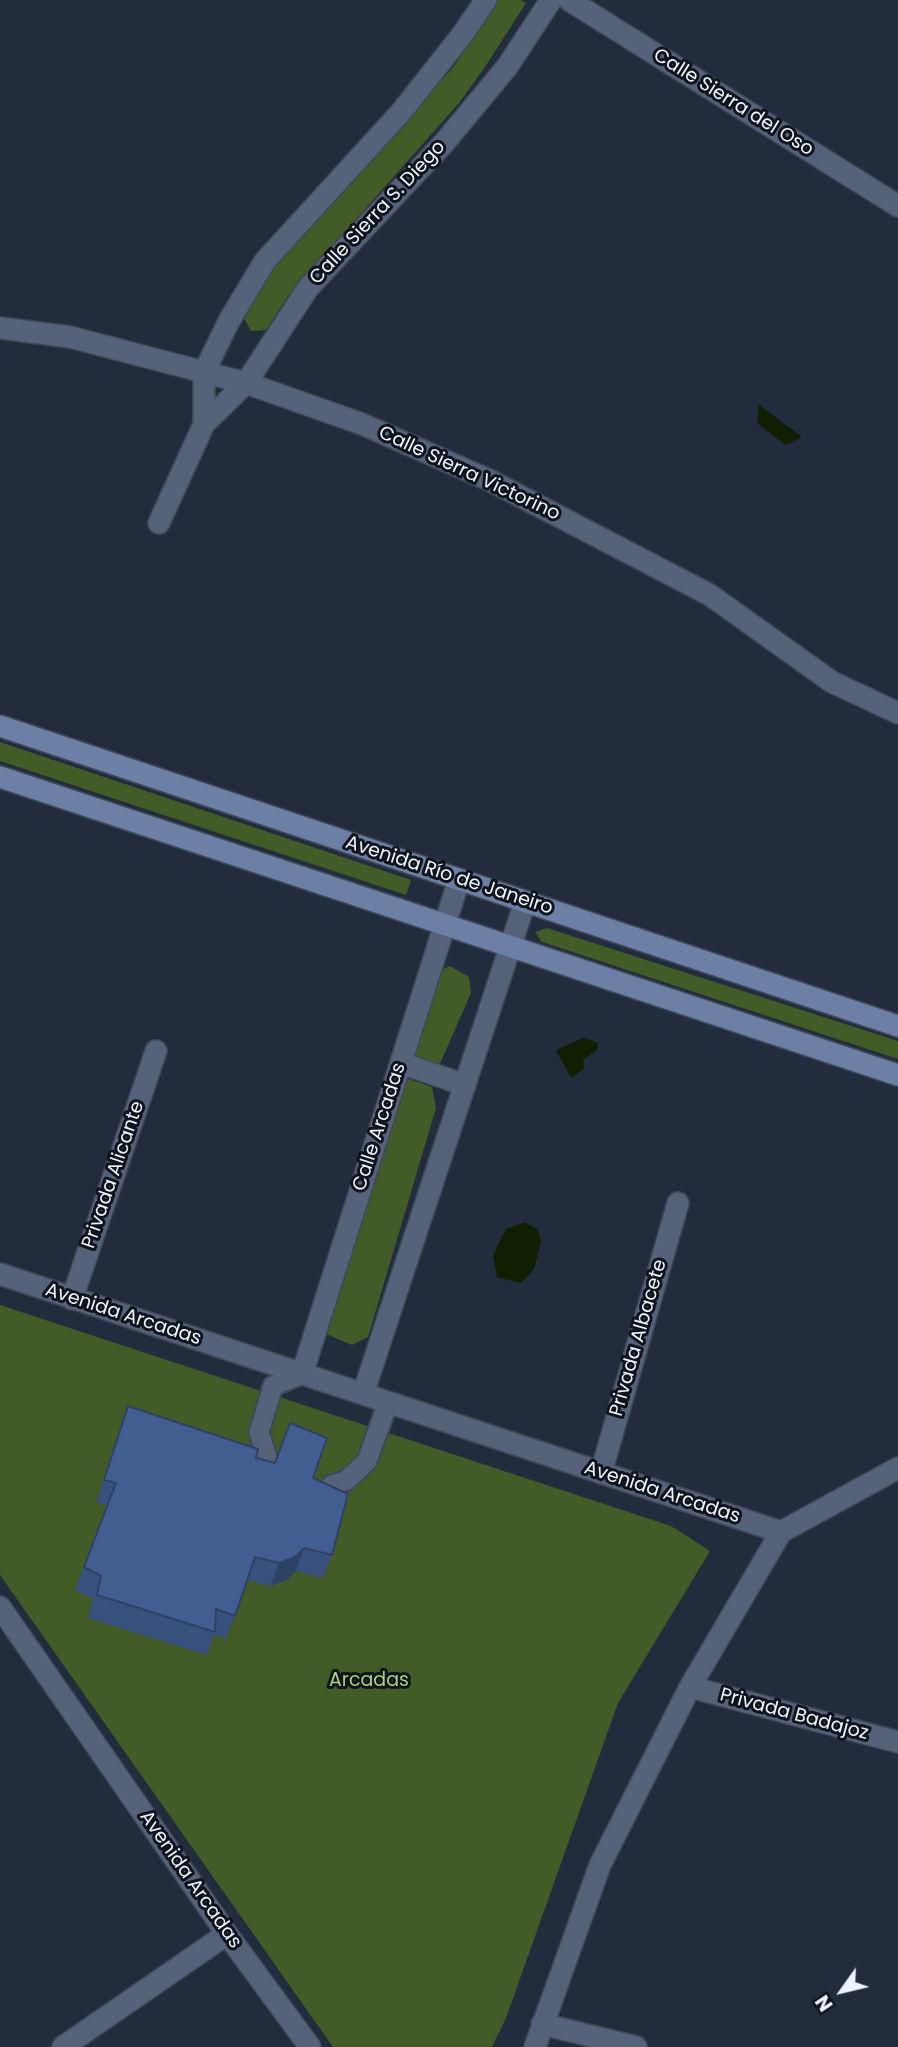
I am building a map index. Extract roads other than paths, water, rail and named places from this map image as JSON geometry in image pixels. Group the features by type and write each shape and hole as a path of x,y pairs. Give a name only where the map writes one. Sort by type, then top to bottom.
{"street":[{"name":"Calle Sierra S. Diego","path":"204,424 204,372 229,321 265,261 401,111 462,35 486,0"},
{"name":"Calle Sierra S. Diego","path":"159,523 204,424 246,383 308,288 444,143 507,67 551,0"},
{"name":"Calle Sierra del Oso","path":"569,0 898,206"},
{"name":"Calle Sierra Victorino","path":"0,328 70,337 246,383 362,424 489,480 710,594 832,682 898,713"},
{"name":"Avenida Río de Janeiro","path":"0,726 898,1026"},
{"path":"0,777 898,1075"},
{"name":"Calle Arcadas","path":"302,1374 458,880"},
{"path":"363,1395 525,902"},
{"name":"Privada Alicante","path":"72,1299 156,1051"},
{"path":"401,1063 465,1085"},
{"name":"Privada Albacete","path":"601,1473 678,1203"},
{"name":"Avenida Arcadas","path":"0,1274 781,1532"},
{"path":"535,2047 600,1865 690,1687 781,1532 898,1468"},
{"name":"Avenida Arcadas","path":"2,1613 227,1934 310,2047"},
{"name":"Privada Badajoz","path":"690,1687 898,1742"},
{"path":"63,2047 227,1934"},
{"path":"542,2024 636,2047"}],"lane":[{"path":"279,1469 268,1461 259,1432 273,1386 302,1374"},
{"path":"332,1485 346,1480 367,1461 388,1402"}],"park label":[{"name":"Arcadas","path":"369,1681"}]}
